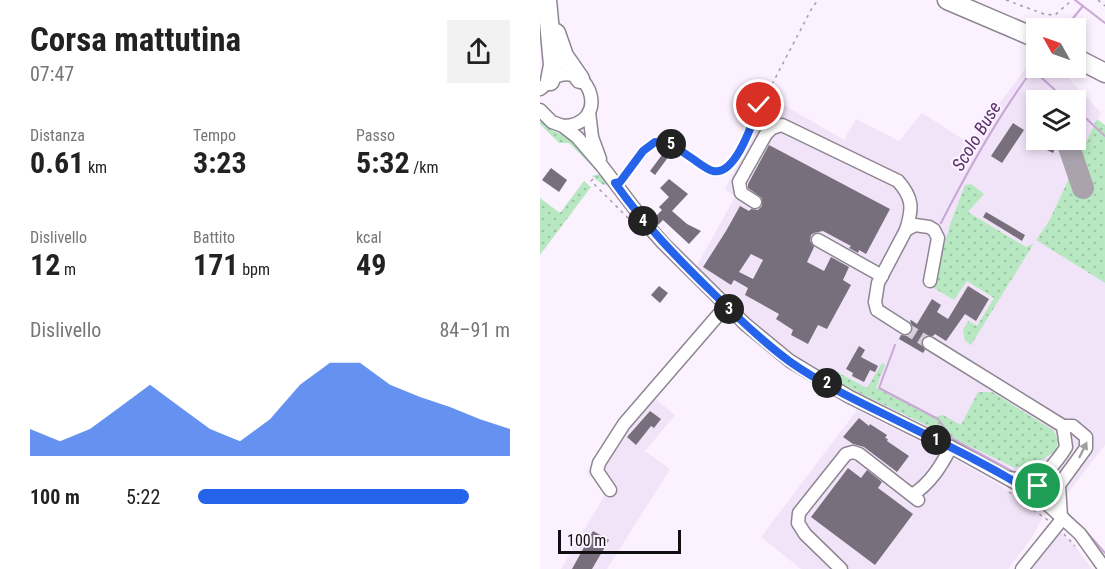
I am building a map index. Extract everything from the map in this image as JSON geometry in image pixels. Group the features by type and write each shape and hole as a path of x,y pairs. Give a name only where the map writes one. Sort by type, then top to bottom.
{"highway":[{"path":"947,0 1026,34"},
{"path":"550,13 564,56 580,79"},
{"path":"545,85 553,65 550,13"},
{"path":"1086,63 1105,73"}],"street":[{"path":"602,166 592,137 589,112 592,103 587,85 580,79 561,75 545,85 541,98 542,111 552,122 563,126 577,137 663,243 745,324 790,361 848,396 951,447 1037,495 1080,534 1105,569"},
{"path":"563,126 578,123 589,112"},
{"path":"755,202 741,193 739,182 766,134 772,128 782,125 898,181 908,193 911,202 906,230 878,284 874,302 877,310 905,328"},
{"path":"906,230 915,225 922,225 934,230 938,238 930,281"},
{"path":"818,240 882,276"},
{"path":"610,490 597,471 599,463 624,424 726,306"},
{"path":"929,343 1063,426 1073,426 1086,437 1086,448 1059,485 1044,496 1037,495"},
{"path":"1037,495 1038,486 1066,447 1063,426"},
{"path":"841,569 805,534 798,523 799,513 846,454 860,453 915,498 944,461 951,447"},
{"path":"1009,478 1033,476 1049,469"},
{"path":"1022,569 1062,518 1059,485"}],"path":[{"path":"615,183 620,182 643,151 655,142 669,143 712,171 725,170 744,142 759,105 818,0"},
{"path":"1006,0 1051,15 1055,15 1072,0"},
{"path":"1098,0 1105,6"}],"shaded area":[{"path":"1026,68 1026,78 1068,78 1080,90 1026,90 1026,150 1083,150 1049,221 1036,240 1105,283 1105,445 1056,508 1008,472 829,380 797,361 762,334 695,269 735,197 725,189 772,98 844,140 856,119 899,141 922,113 969,143"},
{"path":"1086,97 1101,113 1086,144"},
{"path":"648,393 675,415 645,451 670,469 607,569 561,569 606,493 587,472"},
{"path":"857,410 1000,485 1043,516 1033,536 1008,569 801,569 761,537"},
{"path":"1053,525 1074,545 1092,569 1024,569"}],"green space":[{"path":"1097,119 1105,125 1105,283 1036,240 1049,221 1082,150 1086,150 1086,142"},
{"path":"540,120 553,131 574,139 609,184 603,185 592,176 600,174 569,143 559,143 540,124"},
{"path":"584,181 591,187 540,255 540,198 560,213"},
{"path":"971,184 984,194 968,212 1026,247 1034,243 971,345 965,341 963,330 968,321 977,326 994,298 967,281 954,300 932,287 951,222 965,185"},
{"path":"882,363 885,365 876,388 935,417 943,415 961,425 978,392 992,392 1053,430 1058,440 1056,450 1037,462 1015,468 833,380 837,372 867,388"}],"building":[{"path":"1013,123 1024,130 1002,163 991,156"},
{"path":"769,145 890,209 866,254 859,250 858,253 849,248 851,246 823,231 811,235 810,241 814,247 807,262 824,271 831,257 849,267 843,280 851,285 827,329 818,325 808,344 791,335 793,330 776,319 779,314 745,295 748,288 734,280 731,285 703,267 740,206 749,211 758,210 762,206 762,198 748,188","holes":["751,254 763,260 753,279 739,272"]},
{"path":"667,148 672,152 655,175 650,171"},
{"path":"551,168 567,180 559,192 542,180"},
{"path":"669,179 688,194 672,211 687,224 701,231 689,244 663,220 658,225 653,219 662,210 659,207 669,197 660,188"},
{"path":"986,212 1025,235 1022,241 983,217"},
{"path":"659,286 668,293 660,303 651,295"},
{"path":"968,286 989,299 976,321 965,314 946,341 935,334 925,336 921,342 925,350 923,353 899,339 901,335 908,336 912,333 913,328 910,321 917,324 932,299 941,305 937,312 948,319"},
{"path":"859,346 865,350 861,357 878,366 875,372 870,370 864,382 852,376 853,373 846,369"},
{"path":"650,411 661,419 654,428 651,426 636,445 627,437"},
{"path":"859,418 887,435 885,438 888,439 887,441 909,456 897,472 864,447 853,444 843,437"},
{"path":"848,468 861,478 867,470 882,482 878,488 913,514 875,565 811,517"},
{"path":"593,531 609,540 592,569 572,569"}],"waterway":[{"path":"1075,0 1105,23"},
{"name":"Scolo Buse","path":"1073,18 1083,6"},
{"name":"Scolo Buse","path":"941,223 985,142 1027,78"},
{"path":"1042,78 1055,90"},
{"path":"1086,118 1105,136"},
{"name":"Scolo Buse","path":"895,345 879,388 938,419 953,439 1017,474"},
{"name":"Scolo Buse","path":"1067,513 1105,553"}],"taxiway":[{"path":"1070,150 1083,188"}],"tunnel":[{"path":"905,328 929,343"}],"route":[{"path":"759,105 744,142 725,170 712,171 669,143 655,142 643,151 620,182 615,183 646,225 663,243 745,324 790,361 848,396 956,450 1037,495 1038,486"}]}
